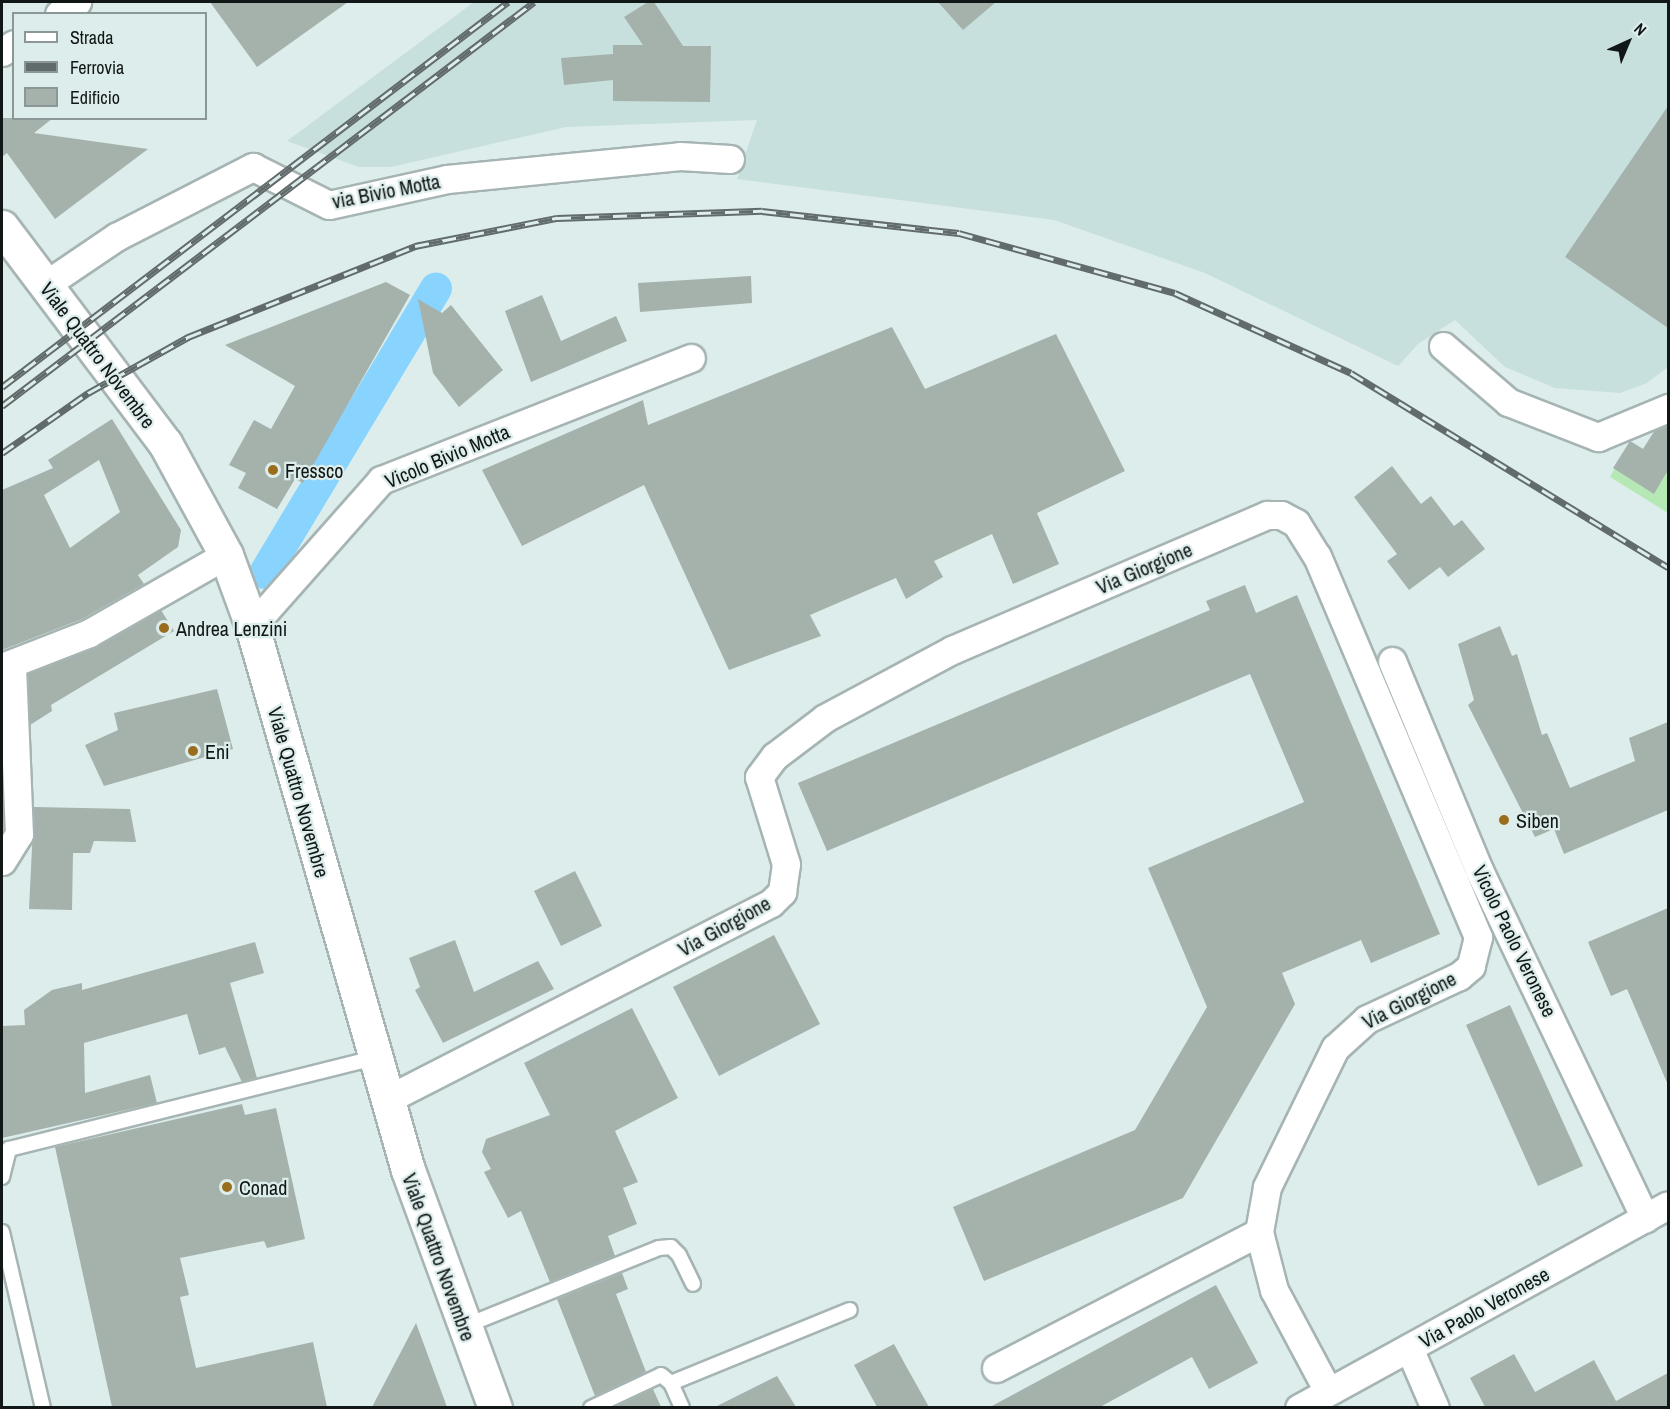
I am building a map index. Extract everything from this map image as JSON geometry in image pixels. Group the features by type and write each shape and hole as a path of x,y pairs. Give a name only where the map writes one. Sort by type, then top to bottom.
{"main road":[{"name":"Viale Quattro Novembre","path":"2,227 165,443 226,555 252,626 386,1100 463,1327 495,1407"}],"street":[{"path":"62,12 77,2"},
{"name":"via Bivio Motta","path":"45,285 116,237 254,167 329,205 447,179 680,156 730,159"},
{"path":"1443,346 1508,402 1598,437 1668,408"},
{"name":"Vicolo Bivio Motta","path":"252,626 381,480 692,358"},
{"name":"Via Giorgione","path":"386,1100 771,903 782,892 786,864 759,777 775,756 825,718 952,650 1267,515 1281,515 1296,523 1317,556 1478,937 1471,966 1459,976 1367,1018 1335,1048 1267,1187 1259,1232 1274,1290 1328,1391"},
{"path":"2,861 19,834 7,666 89,633 226,555"},
{"name":"Vicolo Paolo Veronese","path":"1392,661 1479,870 1657,1211"},
{"name":"Via Paolo Veronese","path":"1299,1407 1657,1211"},
{"path":"996,1368 1259,1232"},
{"path":"1409,1348 1435,1407"}],"lane":[{"path":"2,1177 9,1149 374,1058"},
{"path":"2,1232 43,1407"},
{"path":"463,1327 659,1248 670,1247 679,1255 693,1284"},
{"path":"671,1383 850,1311"},
{"path":"591,1407 660,1375 671,1383 682,1407"}],"shaded area":[{"path":"474,2 1668,2 1668,367 1647,383 1620,393 1555,388 1505,367 1455,320 1418,344 1398,366 1205,273 1054,220 737,179 757,120 566,127 391,167 359,167 287,141"}],"green space":[{"path":"1668,424 1668,513 1610,477 1630,441 1643,449 1657,428"}],"building":[{"path":"210,2 348,2 257,67"},
{"path":"648,2 654,2 683,46 711,46 710,102 613,101 613,80 564,85 561,58 613,54 613,45 643,45 624,17"},
{"path":"938,2 996,2 963,30"},
{"path":"1668,106 1668,328 1565,257"},
{"path":"2,118 50,120 34,133 148,149 55,219 7,153 2,157"},
{"path":"751,276 752,303 640,312 638,283"},
{"path":"386,282 410,295 303,483 295,479 277,509 238,488 246,473 229,465 254,420 271,429 295,386 225,345"},
{"path":"542,295 561,341 616,316 627,341 531,382 505,311"},
{"path":"418,299 442,313 451,305 503,370 459,407 433,373"},
{"path":"892,327 925,389 1056,334 1125,471 1037,513 1059,564 1013,584 992,534 934,561 943,577 906,599 896,578 810,615 821,636 729,670 644,485 522,546 482,470 643,400 648,425"},
{"path":"112,419 181,530 178,547 138,575 144,584 82,619 2,650 2,490 53,468 48,460","holes":["99,460 120,512 70,548 44,495"]},
{"path":"1668,425 1668,470 1654,494 1613,468 1630,441 1643,449 1655,430"},
{"path":"1392,466 1421,504 1431,496 1454,526 1462,520 1485,549 1448,577 1440,567 1409,590 1387,561 1397,554 1354,497"},
{"path":"1245,585 1256,613 1297,595 1440,934 1371,963 1361,940 1282,973 1295,1004 1183,1198 984,1281 953,1207 1135,1130 1207,1007 1148,868 1304,802 1250,674 827,851 798,783 1210,610 1206,601"},
{"path":"161,610 174,631 51,705 52,711 30,725 28,674 95,648"},
{"path":"1500,626 1512,656 1517,654 1542,735 1547,733 1570,788 1635,761 1629,738 1668,722 1668,810 1564,854 1554,829 1535,837 1468,705 1474,700 1458,644"},
{"path":"217,689 233,749 104,786 85,745 118,730 114,713"},
{"path":"34,807 130,809 136,842 94,841 90,853 73,853 72,910 29,909"},
{"path":"575,871 602,926 561,946 534,891"},
{"path":"1668,908 1668,1085 1627,989 1611,996 1588,942"},
{"path":"774,935 820,1024 719,1076 673,987"},
{"path":"455,940 474,992 538,961 554,989 443,1043 415,990 420,987 409,958"},
{"path":"255,942 264,973 230,983 257,1078 242,1082 225,1047 199,1055 187,1014 84,1043 85,1093 150,1075 157,1103 2,1138 2,1026 25,1025 24,1010 52,990 82,983 82,990"},
{"path":"1510,1005 1583,1166 1538,1186 1466,1025"},
{"path":"632,1008 678,1098 615,1131 638,1182 623,1188 637,1224 608,1236 615,1256 550,1282 521,1211 508,1218 484,1172 491,1169 482,1152 486,1139 550,1115 524,1063"},
{"path":"242,1104 245,1115 276,1108 305,1239 267,1248 264,1241 180,1258 189,1295 180,1297 196,1368 313,1342 327,1407 112,1407 55,1147"},
{"path":"622,1273 628,1289 616,1294 646,1372 595,1396 557,1299"},
{"path":"1216,1285 1258,1363 1209,1389 1192,1357 1100,1407 990,1407"},
{"path":"416,1323 447,1407 372,1407"},
{"path":"894,1344 929,1407 877,1407 854,1365"},
{"path":"1514,1354 1535,1392 1594,1360 1616,1401 1668,1373 1668,1407 1485,1407 1470,1378"},
{"path":"777,1376 796,1407 715,1407"},
{"path":"653,1389 661,1407 613,1407"}],"waterway":[{"path":"265,573 436,288"}],"railway":[{"path":"2,387 508,2"},
{"path":"2,406 534,2"},
{"path":"2,453 88,393 188,337 415,246 557,218 762,211 959,233 1175,293 1351,373 1668,567"}],"place":[{"name":"Fressco","path":"273,470"},
{"name":"Andrea Lenzini","path":"164,628"},
{"name":"Eni","path":"193,751"},
{"name":"Siben","path":"1504,820"},
{"name":"Conad","path":"227,1187"}]}
